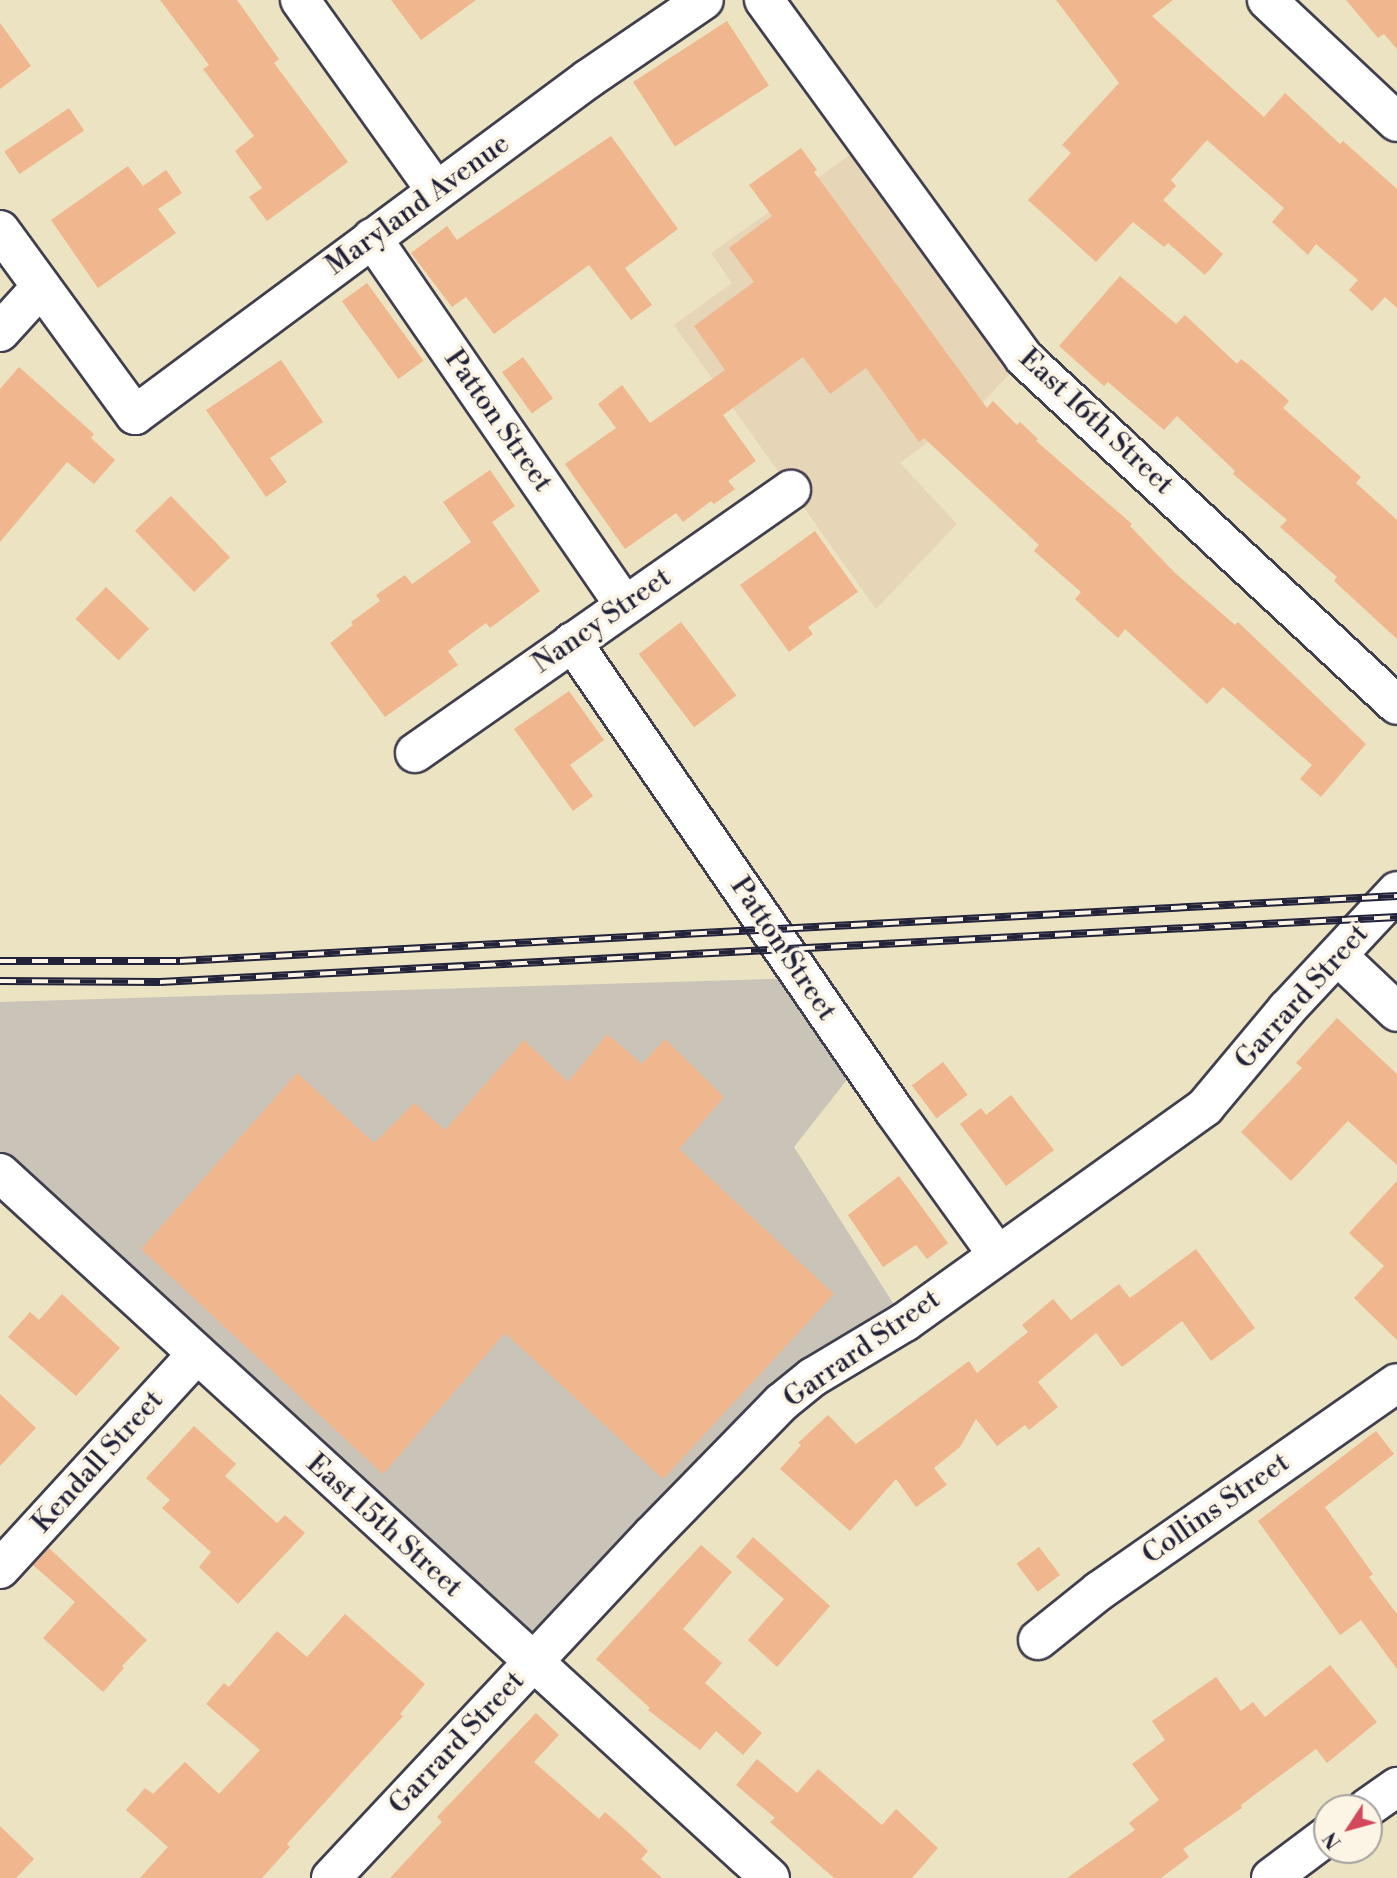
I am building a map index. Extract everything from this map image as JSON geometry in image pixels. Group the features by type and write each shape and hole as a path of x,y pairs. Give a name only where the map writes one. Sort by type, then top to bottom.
{"street":[{"path":"300,0 436,191"},
{"name":"Maryland Avenue","path":"41,287 135,415 588,79 704,0"},
{"name":"East 16th Street","path":"764,0 1024,358 1397,705"},
{"path":"1267,0 1397,122"},
{"path":"0,230 41,287 0,332"},
{"name":"Patton Street","path":"372,238 624,604"},
{"name":"Nancy Street","path":"415,753 624,604 791,490"},
{"name":"Patton Street","path":"572,642 895,1112 997,1254"},
{"name":"Garrard Street","path":"331,1878 782,1402 813,1377 905,1322 1205,1107 1287,1009 1397,891"},
{"path":"1338,957 1397,1012"},
{"name":"East 15th Street","path":"0,1173 770,1878"},
{"name":"Kendall Street","path":"0,1569 196,1355"},
{"name":"Collins Street","path":"1038,1640 1099,1591 1397,1383"},
{"path":"1271,1878 1313,1846"}],"shaded area":[{"path":"867,143 1024,358 986,399 900,463 957,524 876,609 674,325 732,283 711,253"},
{"path":"803,978 861,1062 794,1147 905,1322 813,1377 533,1663 0,1173 0,1002"}],"building":[{"path":"160,0 237,0 279,59 274,63 348,162 267,221 249,197 262,188 235,151 254,136 203,69 209,65"},
{"path":"391,0 476,0 421,40"},
{"path":"1056,0 1173,0 1152,16 1264,117 1285,93 1340,144 1343,141 1397,189 1397,308 1385,297 1372,311 1349,290 1358,280 1316,244 1308,255 1272,222 1284,208 1207,140 1171,180 1176,186 1163,200 1223,254 1205,275 1168,243 1164,247 1133,222 1096,262 1028,200 1071,153 1062,145 1119,83"},
{"path":"1346,0 1397,0 1397,49 1384,34 1378,38"},
{"path":"727,21 769,86 675,147 633,82"},
{"path":"0,23 31,66 0,89"},
{"path":"69,108 84,130 19,174 4,152"},
{"path":"611,136 678,229 625,268 652,305 631,320 589,265 494,334 466,297 452,307 411,253 447,226 457,240"},
{"path":"801,148 817,170 814,172 987,408 993,401 1017,425 1020,422 1038,439 1036,441 1132,524 1130,526 1174,572 1235,625 1238,622 1366,744 1321,797 1300,779 1312,765 1223,687 1207,704 1125,629 1118,638 1075,599 1081,592 1034,551 1039,545 924,438 919,442 866,368 830,394 803,357 723,415 756,461 728,481 735,489 714,504 711,501 683,522 676,513 625,549 565,464 616,428 598,404 622,385 650,423 725,370 694,326 754,282 729,248 772,216 749,185"},
{"path":"128,166 143,186 166,170 182,193 158,209 176,233 98,288 51,220"},
{"path":"1120,276 1176,324 1185,315 1237,364 1241,359 1250,366 1289,401 1283,408 1361,477 1356,483 1397,520 1397,639 1334,581 1337,577 1280,527 1287,520 1233,474 1235,471 1177,416 1164,430 1108,382 1104,386 1059,346"},
{"path":"367,283 423,361 398,379 342,301"},
{"path":"523,357 553,398 532,414 502,372"},
{"path":"281,360 323,422 270,458 287,482 266,497 206,410"},
{"path":"19,367 94,434 91,438 115,460 94,484 67,462 0,542 0,389"},
{"path":"490,470 515,506 492,522 540,591 490,628 486,623 448,651 458,665 385,717 330,643 353,625 351,622 380,601 376,595 405,575 412,584 471,542 443,502"},
{"path":"171,496 230,557 194,592 135,531"},
{"path":"815,531 858,592 808,627 813,634 789,652 740,585"},
{"path":"106,587 149,629 119,660 75,619"},
{"path":"681,622 736,695 694,727 639,654"},
{"path":"569,691 604,740 570,765 593,796 573,811 514,729"},
{"path":"1337,1018 1397,1074 1397,1165 1348,1121 1291,1181 1241,1132 1302,1068 1296,1063"},
{"path":"607,1034 642,1064 665,1039 724,1097 679,1149 834,1294 663,1479 505,1333 383,1474 141,1249 297,1073 374,1143 414,1103 445,1130 524,1040 568,1082"},
{"path":"943,1062 968,1095 937,1118 912,1085"},
{"path":"1011,1095 1054,1150 1006,1186 960,1124 981,1108 986,1115"},
{"path":"899,1176 948,1243 927,1259 916,1245 883,1267 848,1215"},
{"path":"1397,1181 1397,1340 1354,1298 1384,1266 1349,1233"},
{"path":"1196,1249 1255,1328 1211,1361 1182,1321 1122,1367 1096,1333 1038,1382 1058,1407 1029,1430 1025,1425 997,1446 976,1419 960,1447 934,1468 947,1485 916,1507 896,1479 850,1531 780,1469 801,1445 798,1443 828,1415 856,1444 969,1361 977,1373 1028,1332 1022,1325 1053,1299 1071,1320 1119,1284 1130,1298"},
{"path":"62,1294 120,1348 76,1396 8,1337 30,1312 39,1320"},
{"path":"0,1394 36,1428 0,1466"},
{"path":"194,1426 236,1464 225,1476 277,1523 285,1515 305,1533 238,1604 199,1567 211,1552 162,1508 170,1500 146,1478"},
{"path":"1376,1431 1394,1454 1325,1507 1373,1574 1369,1577 1397,1614 1397,1669 1361,1620 1340,1635 1258,1521"},
{"path":"753,1537 830,1606 777,1667 748,1640 784,1599 736,1557"},
{"path":"701,1545 732,1572 683,1629 722,1663 705,1683 762,1733 743,1755 716,1731 700,1750 648,1710 650,1708 596,1659"},
{"path":"1039,1547 1060,1575 1038,1592 1017,1564"},
{"path":"49,1548 147,1640 122,1666 124,1668 103,1692 43,1638 75,1602 33,1565"},
{"path":"345,1614 425,1684 400,1714 403,1716 287,1844 290,1847 262,1878 140,1878 168,1847 126,1810 145,1788 153,1794 185,1762 219,1794 260,1750 206,1704 224,1683 229,1687 277,1631 307,1657"},
{"path":"1330,1665 1377,1722 1327,1763 1316,1749 1241,1805 1242,1808 1183,1849 1189,1857 1161,1878 1067,1878 1135,1830 1129,1823 1159,1800 1132,1764 1165,1740 1152,1721 1216,1677 1241,1711 1253,1702 1265,1717"},
{"path":"536,1713 559,1735 534,1762 599,1819 605,1812 629,1833 648,1851 641,1859 662,1878 390,1878 442,1822 437,1817"},
{"path":"757,1759 797,1793 818,1769 882,1825 896,1809 938,1848 912,1878 834,1878 770,1822 775,1818 736,1785"},
{"path":"0,1826 34,1859 16,1878 0,1878"}],"railway":[{"path":"0,961 180,961 1397,896"},
{"path":"0,981 160,982 1397,917"}]}
